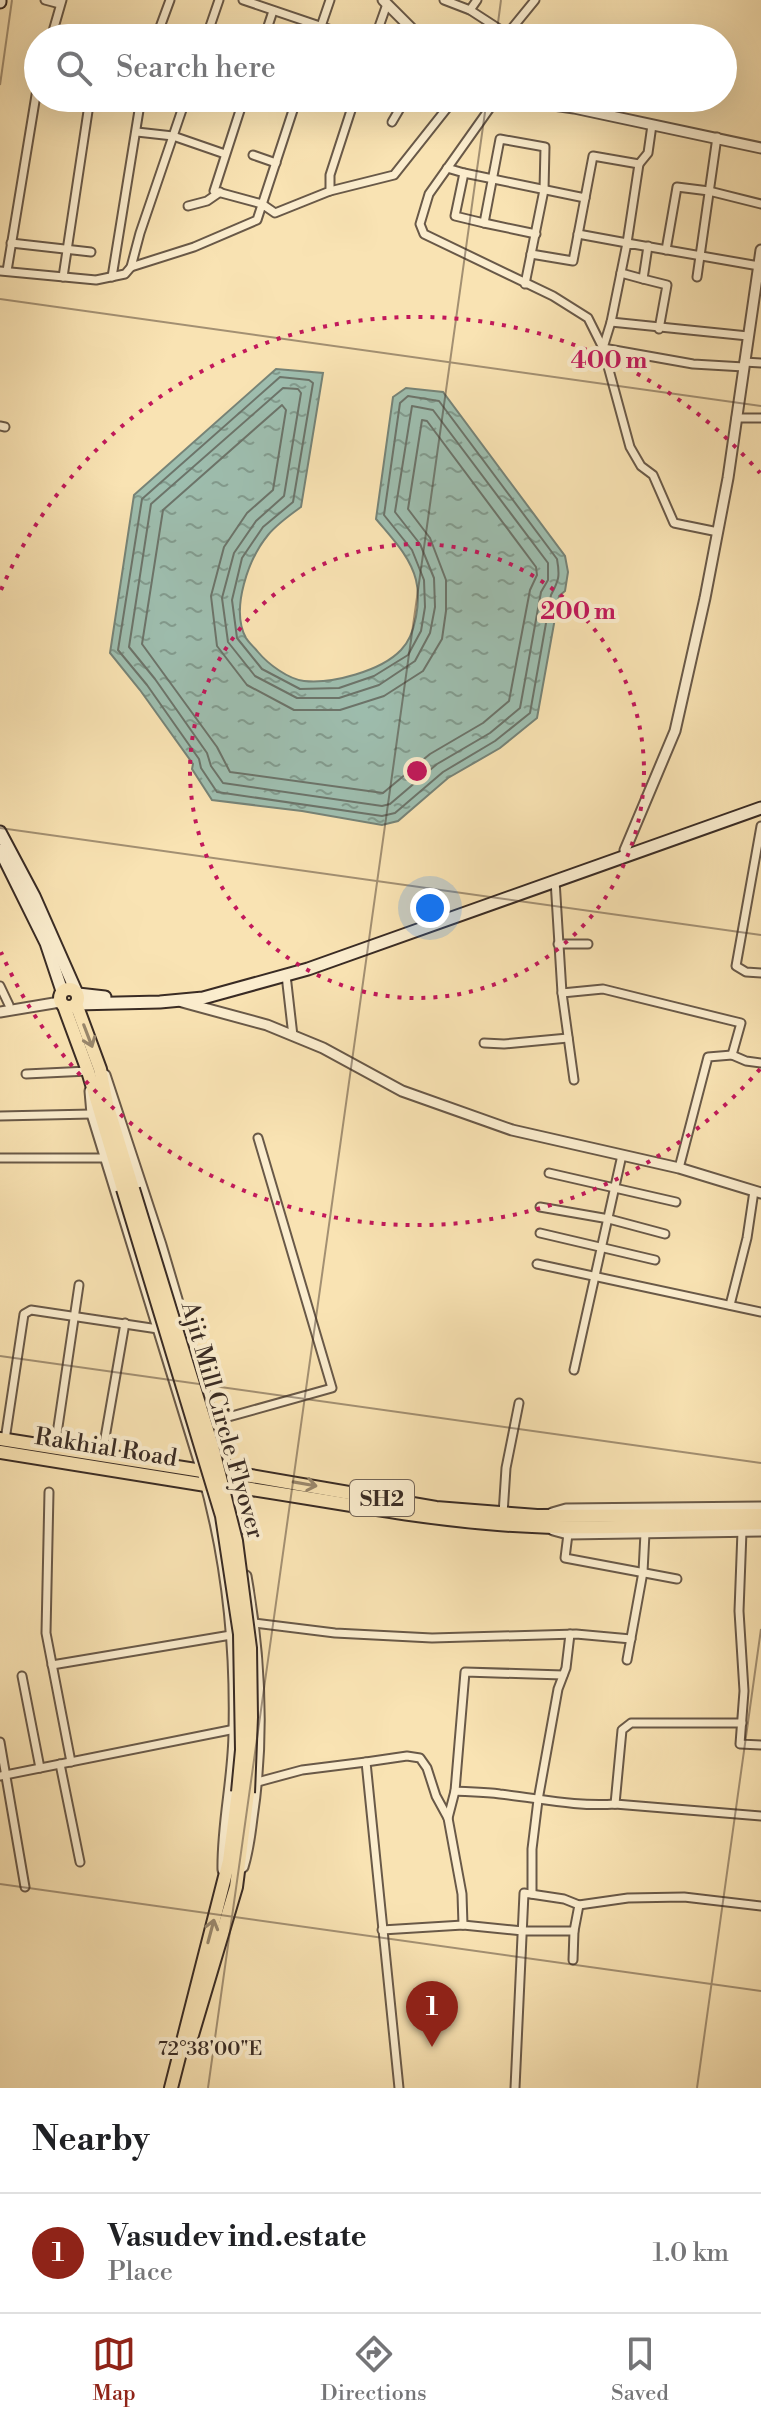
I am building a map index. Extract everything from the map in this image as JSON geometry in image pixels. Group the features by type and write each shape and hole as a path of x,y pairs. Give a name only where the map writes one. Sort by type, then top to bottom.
{"main road":[{"path":"175,999 306,964 761,805"},
{"path":"0,832 34,896 68,998"},
{"path":"0,850 46,943 68,998"},
{"path":"68,998 203,998 286,975 626,853"},
{"name":"Ajit Mill Circle Flyover","path":"68,998 94,1070 222,1516 240,1634 242,1750 230,1886"},
{"name":"Rakhial Road","path":"2,1443 55,1447 202,1471"},
{"name":"Rakhial Road","path":"2,1443 206,1485"},
{"name":"SH2","path":"228,1472 436,1508 503,1514 567,1526 761,1523"},
{"name":"SH2","path":"231,1486 435,1518 502,1524 537,1520"},
{"name":"SH2","path":"567,1526 761,1515"},
{"path":"171,2088 230,1886"},
{"path":"180,2088 230,1886"}],"street":[{"path":"45,0 61,2 55,24"},
{"path":"161,24 170,0"},
{"path":"211,24 219,0"},
{"path":"243,0 315,24"},
{"path":"322,24 330,0"},
{"path":"444,0 470,10 489,24"},
{"path":"470,10 477,0"},
{"path":"516,24 535,0"},
{"path":"379,24 385,2 407,24"},
{"path":"269,24 273,11"},
{"path":"33,112 11,243 3,271 96,280 125,274 131,267 181,112"},
{"path":"63,277 88,112"},
{"path":"112,277 140,112"},
{"path":"239,112 214,191 262,204 275,213"},
{"path":"257,220 292,112"},
{"path":"330,191 330,175 350,112"},
{"path":"392,122 398,112"},
{"path":"131,267 194,247 330,191 394,175 444,112"},
{"path":"487,112 429,194 420,224 424,234 553,296 588,318 603,348 630,447 641,466 653,475 674,523 718,532"},
{"path":"592,112 761,148"},
{"path":"603,348 627,243 639,164 648,153 652,125"},
{"path":"137,132 173,136 225,154"},
{"path":"697,277 717,137"},
{"path":"484,223 500,139 545,147 544,190 525,284"},
{"path":"253,155 276,163"},
{"path":"531,254 573,261 593,156 639,164"},
{"path":"447,168 585,198"},
{"path":"464,173 455,216 536,234"},
{"path":"666,250 677,187 709,191 761,204"},
{"path":"188,206 207,201 220,192"},
{"path":"578,234 759,266"},
{"path":"11,243 91,252"},
{"path":"643,279 648,246"},
{"path":"626,853 675,731 718,532 761,250"},
{"path":"621,273 667,285 659,329"},
{"path":"611,322 748,336"},
{"path":"603,348 693,364 761,363"},
{"path":"736,418 761,418"},
{"path":"761,826 736,966 746,972 761,973"},
{"path":"555,880 562,993 574,1080"},
{"path":"558,944 588,944"},
{"path":"286,975 293,1036"},
{"path":"0,986 3,1008 68,998"},
{"path":"562,993 603,989 741,1023 732,1055"},
{"path":"175,999 267,1025 323,1048 402,1091 512,1130 679,1168 758,1192 730,1305"},
{"path":"484,1043 568,1038"},
{"path":"679,1168 708,1057 732,1055 761,1063"},
{"path":"26,1074 94,1070 106,1076 228,1472 254,1623 258,1703 258,1783 247,1856 230,1886"},
{"path":"94,1070 92,1114 206,1485 231,1635 239,1789 302,1770 407,1756 420,1758 448,1818 462,1894 463,1925"},
{"path":"0,1116 92,1114"},
{"path":"214,1421 332,1388 258,1138"},
{"path":"574,1370 622,1155"},
{"path":"0,1158 106,1158"},
{"path":"549,1173 676,1202"},
{"path":"540,1207 609,1219 665,1234"},
{"path":"540,1233 655,1260"},
{"path":"537,1264 761,1312"},
{"path":"55,1447 79,1285"},
{"path":"2,1443 24,1314 31,1310 158,1329"},
{"path":"102,1455 125,1323"},
{"path":"503,1514 506,1468 519,1403"},
{"path":"202,1471 228,1472"},
{"path":"206,1485 231,1486"},
{"path":"49,1492 46,1633 71,1762"},
{"path":"537,1520 566,1509 761,1507"},
{"path":"677,1579 565,1558 567,1526 645,1533 761,1531"},
{"path":"742,1531 739,1611 744,1691 740,1744 761,1745"},
{"path":"627,1660 643,1572 645,1533"},
{"path":"254,1623 335,1633 432,1638 570,1634 631,1639"},
{"path":"532,1894 532,1849 538,1800 570,1634"},
{"path":"52,1665 231,1635"},
{"path":"448,1818 455,1791 465,1672 563,1675"},
{"path":"22,1676 40,1768"},
{"path":"615,1804 622,1730 631,1723 742,1723"},
{"path":"3,1776 235,1729"},
{"path":"0,1742 3,1776 25,1887"},
{"path":"366,1762 399,2088"},
{"path":"60,1764 80,1862"},
{"path":"455,1791 761,1816"},
{"path":"515,2088 524,1893 564,1899 579,1905 628,1898 684,1897 761,1906"},
{"path":"573,1960 579,1905"},
{"path":"382,1930 463,1925 523,1931 574,1931"}],"water":[{"path":"276,369 323,373 301,507 275,527 261,545 248,570 241,599 240,613 246,638 262,657 279,670 304,681 356,674 392,657 410,636 417,607 416,580 405,555 376,519 393,397 406,388 443,392 565,556 568,572 565,591 559,596 537,718 500,748 448,778 398,821 382,825 212,800 192,769 193,764 110,653 134,495"}],"place":[{"name":"Vasudev ind.estate","path":"432,2047"}]}
